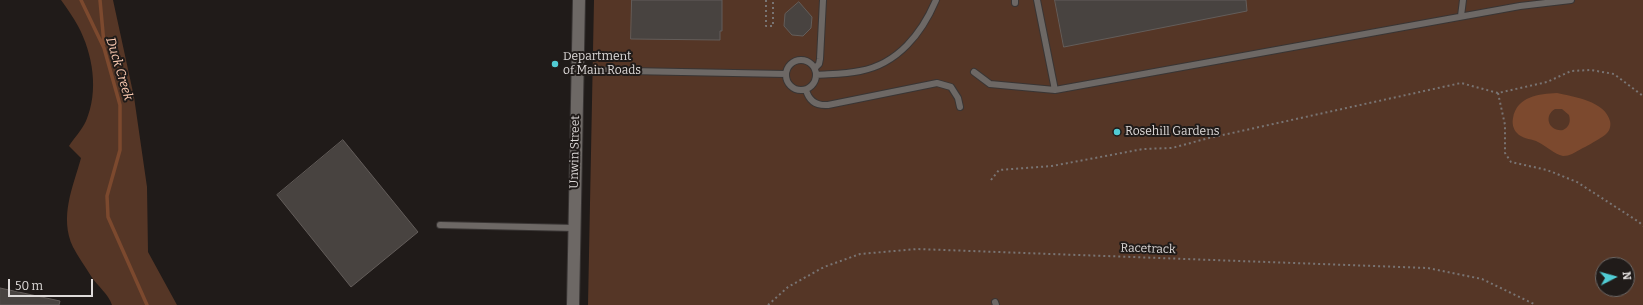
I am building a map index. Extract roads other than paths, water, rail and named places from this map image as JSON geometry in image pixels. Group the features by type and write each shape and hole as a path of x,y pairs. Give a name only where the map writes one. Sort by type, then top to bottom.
{"street":[{"name":"Unwin Street","path":"573,305 579,0"}],"lane":[{"path":"815,68 819,64 820,59 823,0"},
{"path":"817,75 861,71 886,62 912,42 928,18 936,0"},
{"path":"1037,0 1055,90"},
{"path":"1461,16 1462,0"},
{"path":"974,72 990,84 1055,90 1461,16 1520,6 1571,0"},
{"path":"798,59 807,60 815,68 817,75 814,84 806,90 801,90 792,87 786,79 786,74 789,65 798,59"},
{"path":"577,70 786,74"},
{"path":"806,90 812,101 817,104 828,106 937,83 951,87 958,98 960,107"},
{"path":"440,225 574,228"}],"waterway":[{"name":"Duck Creek","path":"81,0 104,48 120,105 120,150 107,196 108,217 147,305"},
{"path":"100,0 104,44"}],"place":[{"name":"Department of Main Roads","path":"555,64"},
{"name":"Rosehill Gardens","path":"1117,132"}]}
